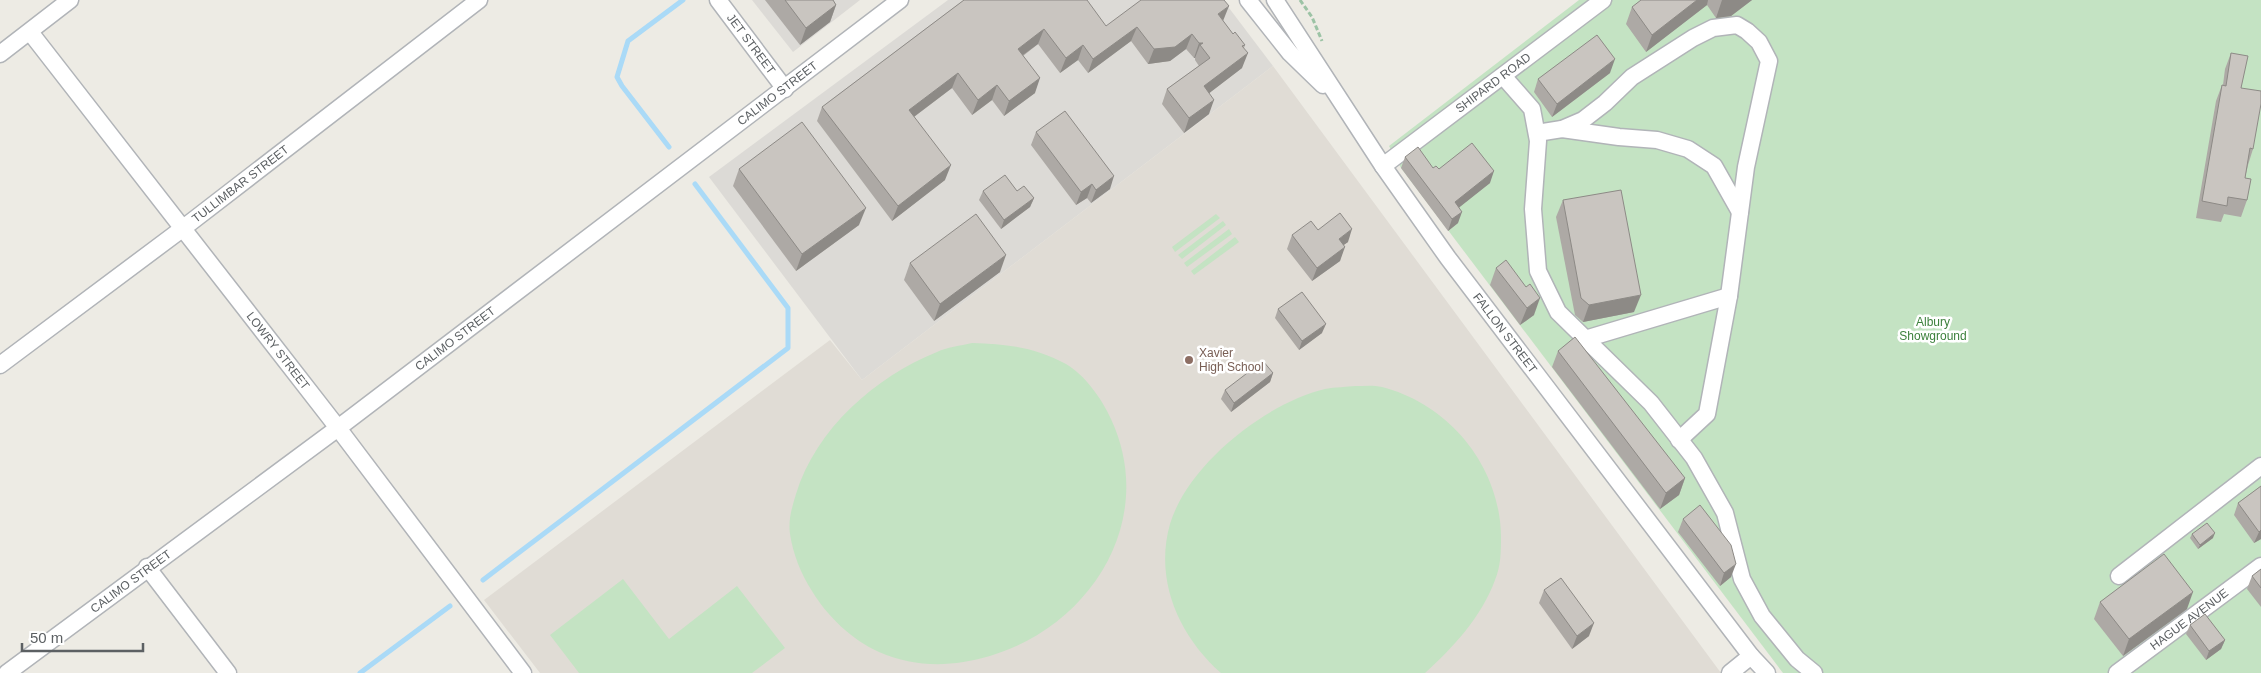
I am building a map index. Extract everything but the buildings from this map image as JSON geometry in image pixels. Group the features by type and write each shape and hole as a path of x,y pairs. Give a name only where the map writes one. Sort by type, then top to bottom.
{"street":[{"path":"0,54 70,0"},
{"name":"TULLIMBAR STREET","path":"0,365 182,229 479,0"},
{"name":"JET STREET","path":"718,0 785,89"},
{"name":"CALIMO STREET","path":"7,673 147,567 338,428 900,0"},
{"path":"1248,0 1290,53 1344,106"},
{"name":"FALLON STREET","path":"1275,0 1383,166 1454,266 1752,656 1767,673"},
{"name":"SHIPARD ROAD","path":"1383,166 1603,0"},
{"path":"1537,133 1562,129 1583,120 1605,103 1632,76 1693,38 1713,28 1737,25 1747,31 1759,42 1769,62 1746,167 1729,296 1707,414 1679,440"},
{"name":"LOWRY STREET","path":"30,32 338,428 523,673"},
{"path":"1503,76 1532,109 1538,141 1533,209 1538,271 1558,312 1651,403 1694,458 1725,514 1742,579 1762,616 1797,659 1814,673"},
{"path":"1562,129 1618,137 1657,140 1688,149 1714,166 1740,212"},
{"path":"1585,338 1729,296"},
{"path":"2119,576 2261,466"},
{"name":"HAGUE AVENUE","path":"2117,673 2261,566"},
{"path":"147,567 228,673"},
{"path":"1730,673 1752,656"},
{"name":"FALLON STREET","path":"1752,656 1762,673"}],"shaded area":[{"path":"752,0 860,0 793,52"},
{"path":"948,0 1223,0 1273,66 862,380 709,177"},
{"name":"Xavier High School","path":"1273,66 1721,673 540,673 484,600 830,340 862,380"}],"green space":[{"name":"Albury Showground","path":"1579,0 2261,0 2261,673 1783,673 1401,168 1389,146"},
{"path":"1216,214 1220,218 1175,252 1172,247"},
{"path":"1223,221 1226,225 1182,259 1178,255"},
{"path":"1229,229 1232,234 1187,267 1184,263"},
{"path":"1235,237 1239,242 1194,275 1191,271"},
{"path":"972,343 997,344 1031,350 1054,358 1080,374 1092,388 1111,419 1123,457 1126,494 1120,530 1106,564 1085,594 1058,621 1026,641 976,660 948,664 907,661 879,652 859,641 825,609 808,584 795,556 790,534 791,514 805,470 833,427 851,408 870,391 914,363 945,349"},
{"path":"1356,386 1382,387 1406,395 1429,408 1449,423 1481,463 1491,486 1498,510 1501,536 1501,553 1498,569 1483,606 1466,631 1425,673 1221,673 1193,642 1182,624 1168,586 1165,566 1166,545 1170,524 1179,502 1211,459 1232,439 1255,422 1302,396 1325,389"},
{"path":"623,579 669,639 737,586 785,648 752,673 579,673 550,635"}],"waterway":[{"path":"669,147 617,77 628,41 683,0"},
{"path":"483,580 788,348 788,308 695,184"},
{"path":"360,673 450,606"}],"place":[{"name":"Xavier High School","path":"1189,360"}]}
